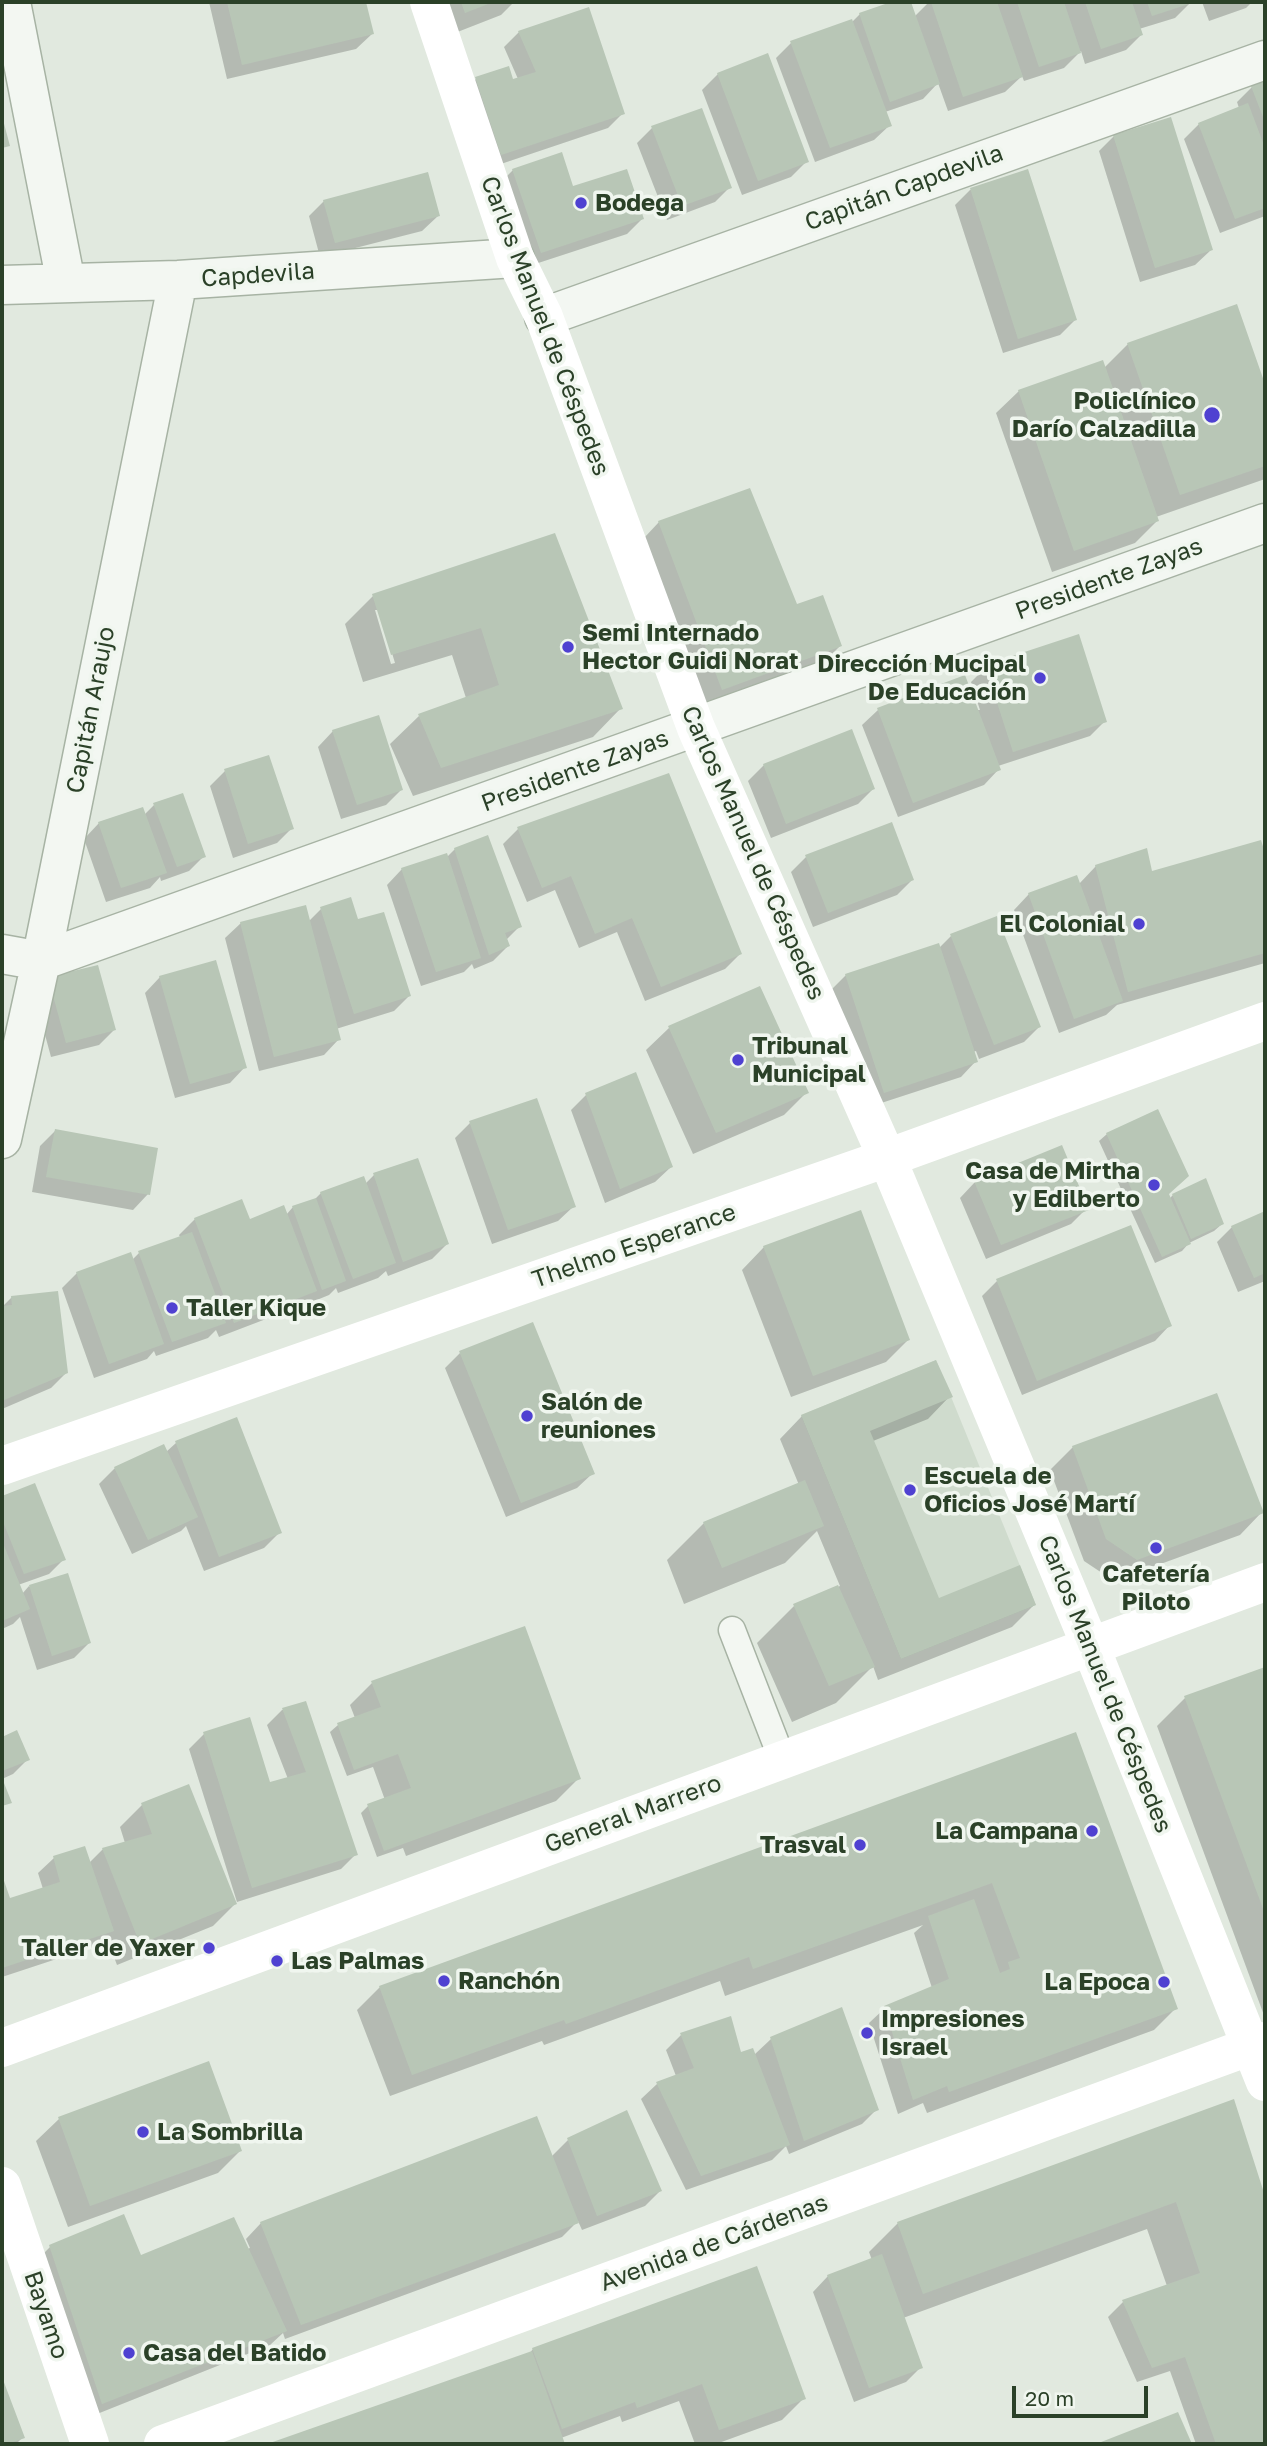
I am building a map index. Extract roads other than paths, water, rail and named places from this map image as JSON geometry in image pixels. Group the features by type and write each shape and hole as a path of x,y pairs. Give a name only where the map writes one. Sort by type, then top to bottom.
{"main road":[{"name":"Carlos Manuel de Céspedes","path":"429,2 515,258 544,317 696,728 887,1158 1258,2044 1265,2081"},
{"name":"Thelmo Esperance","path":"2,1466 887,1158 1265,1021"},
{"name":"General Marrero","path":"2,2048 1265,1582"},
{"name":"Avenida de Cárdenas","path":"163,2444 1258,2044"},
{"name":"Bayamo","path":"2,2186 90,2444"}],"street":[{"path":"11,2 66,283"},
{"name":"Capitán Capdevila","path":"544,317 1265,60"},
{"name":"Capdevila","path":"2,285 178,280 515,258"},
{"name":"Capitán Araujo","path":"2,1139 41,961 178,280"},
{"name":"Presidente Zayas","path":"2,954 41,961 1265,523"}],"lane":[{"path":"732,1630 782,1759"}],"place":[{"name":"Bodega","path":"581,203"},
{"name":"Policlínico Darío Calzadilla","path":"1212,415"},
{"name":"Semi Internado Hector Guidi Norat","path":"568,647"},
{"name":"Dirección Mucipal De Educación","path":"1040,678"},
{"name":"El Colonial","path":"1139,924"},
{"name":"Tribunal Municipal","path":"738,1060"},
{"name":"Casa de Mirtha y Edilberto","path":"1154,1185"},
{"name":"Taller Kique","path":"172,1308"},
{"name":"Salón de reuniones","path":"527,1416"},
{"name":"Escuela de Oficios José Martí","path":"910,1490"},
{"name":"Cafetería Piloto","path":"1156,1548"},
{"name":"La Campana","path":"1092,1831"},
{"name":"Trasval","path":"860,1845"},
{"name":"Taller de Yaxer","path":"209,1948"},
{"name":"Las Palmas","path":"277,1961"},
{"name":"Ranchón","path":"444,1981"},
{"name":"La Epoca","path":"1164,1982"},
{"name":"Impresiones Israel","path":"867,2033"},
{"name":"La Sombrilla","path":"143,2132"},
{"name":"Casa del Batido","path":"129,2353"}]}
